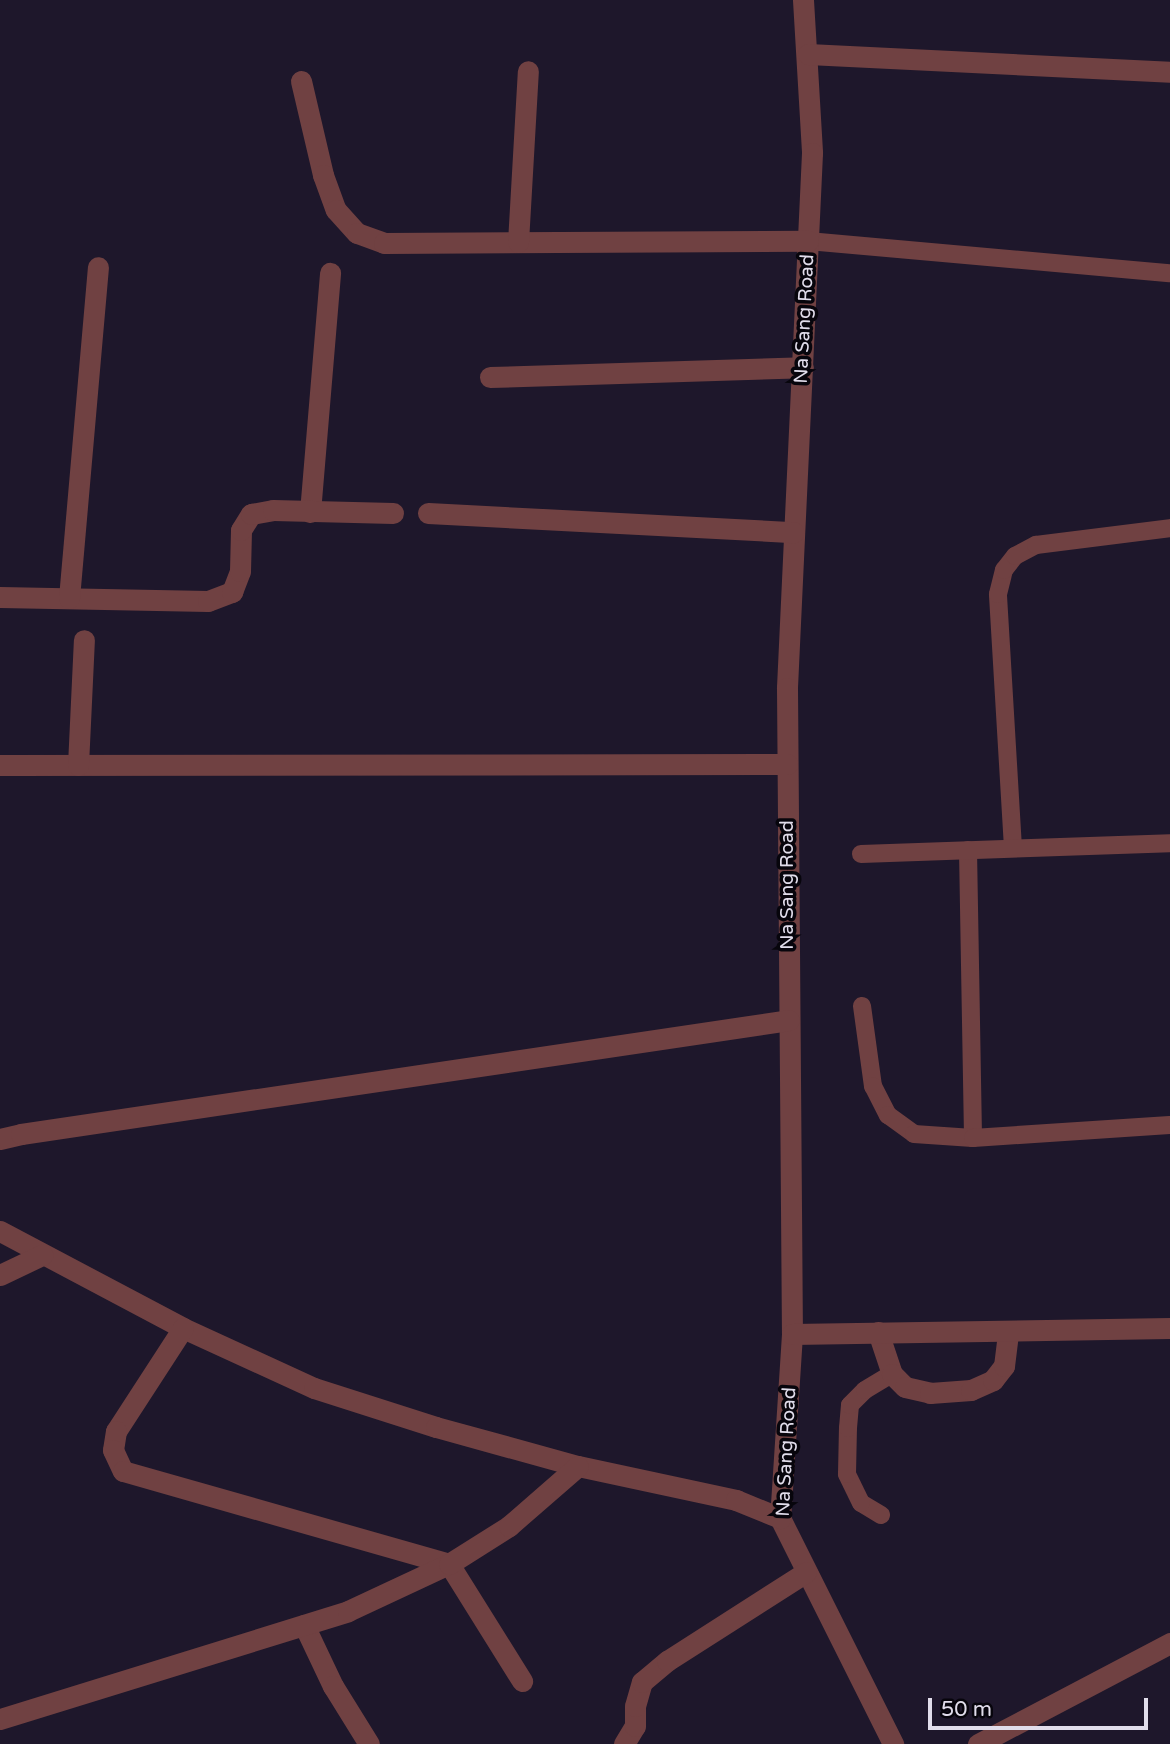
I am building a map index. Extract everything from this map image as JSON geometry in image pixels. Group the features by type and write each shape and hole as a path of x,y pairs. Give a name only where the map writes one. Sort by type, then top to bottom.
{"street":[{"name":"Na Sang Road","path":"803,0 812,153 787,688 792,1334 780,1518 893,1744"},
{"path":"808,54 1170,72"},
{"path":"518,242 528,71"},
{"path":"301,81 323,175 337,210 357,233 384,243 808,241"},
{"path":"69,598 98,267"},
{"path":"310,512 330,273"},
{"path":"490,377 803,367"},
{"path":"0,597 208,601 232,592 240,571 241,530 251,514 273,510 393,513"},
{"path":"428,513 794,532"},
{"path":"78,765 84,640"},
{"path":"0,765 787,764"},
{"path":"0,1139 21,1133 789,1020"},
{"path":"0,1231 183,1328 314,1388 436,1427 578,1465 724,1497 780,1518"},
{"path":"0,1275 42,1255"},
{"path":"183,1328 116,1431 113,1450 123,1471 449,1563 522,1681"},
{"path":"792,1334 1170,1328"},
{"path":"878,1332 892,1374 905,1387 930,1393 971,1390 993,1380 1004,1366 1008,1331"},
{"path":"0,1719 348,1611 449,1563 509,1526 578,1465"},
{"path":"624,1744 635,1726 635,1706 642,1682 667,1661 806,1572"},
{"path":"304,1625 333,1686 369,1744"},
{"path":"978,1744 1170,1643"}],"lane":[{"path":"808,241 1170,273"},
{"path":"1013,848 998,594 1004,570 1015,556 1035,545 1170,528"},
{"path":"861,854 1170,843"},
{"path":"968,850 973,1138"},
{"path":"862,1006 873,1086 888,1115 914,1134 973,1138 1170,1125"},
{"path":"881,1516 861,1503 848,1474 848,1428 850,1405 865,1390 892,1374"}]}
